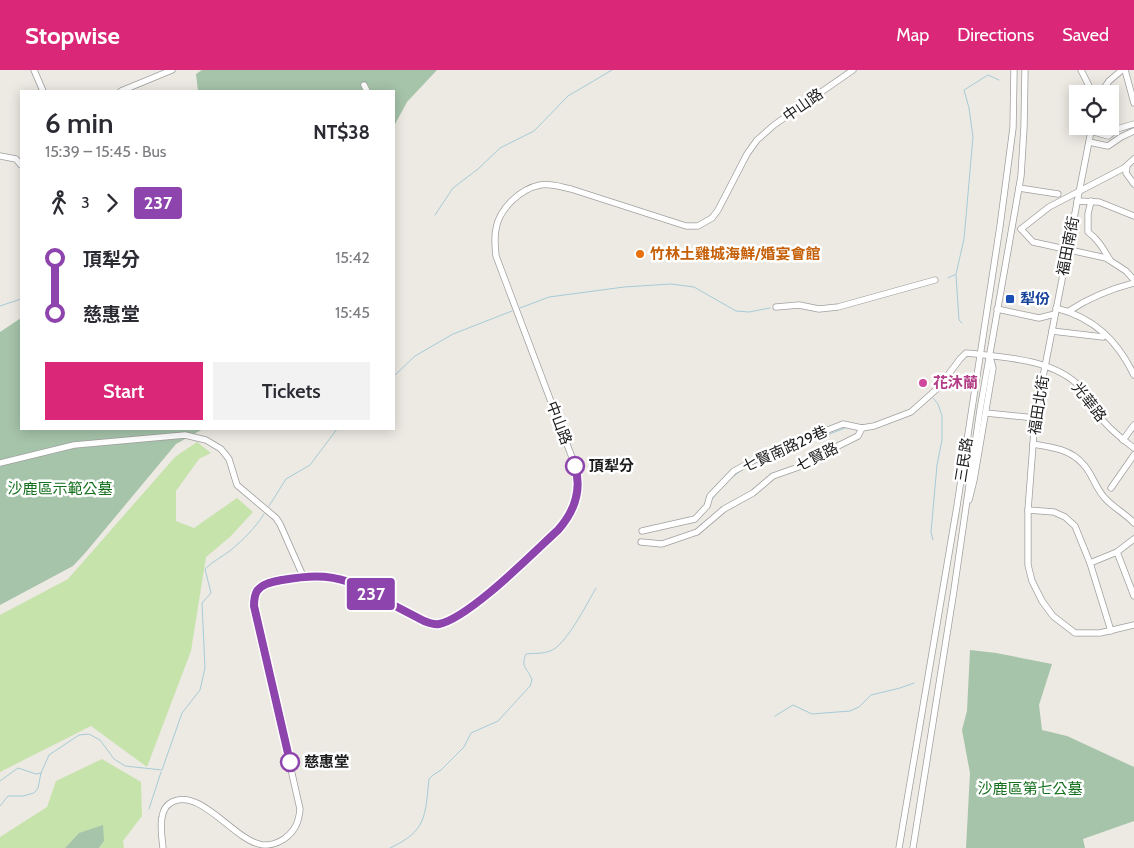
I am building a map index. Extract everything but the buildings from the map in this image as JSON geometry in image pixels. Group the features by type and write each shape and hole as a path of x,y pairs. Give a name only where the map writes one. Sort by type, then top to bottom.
{"street":[{"path":"34,70 42,90"},
{"path":"123,90 172,70"},
{"name":"中山路","path":"163,848 161,818 163,811 171,802 177,800 201,805 257,844 273,845 289,835 296,827 300,810 254,606 254,597 263,586 271,582 303,576 337,578 349,582 424,621 438,624 452,619 487,595 565,522 576,500 578,487 576,468 496,256 495,235 500,214 522,193 530,188 542,185 570,189 686,226 693,227 704,224 718,210 732,179 757,140 774,125 853,70"},
{"name":"三民路","path":"899,848 943,589 1000,226 1013,128 1014,70"},
{"name":"三民路","path":"965,519 967,491 1019,188 1024,127 1025,70"},
{"path":"1082,70 1089,85"},
{"path":"1106,85 1123,70 1134,103"},
{"path":"364,85 366,90"},
{"path":"1013,98 1025,97"},
{"path":"1119,128 1134,124"},
{"path":"1089,142 1108,146 1121,136 1134,132"},
{"name":"福田南街","path":"1045,366 1091,135"},
{"path":"0,156 16,159 20,164"},
{"path":"1021,229 1049,207 1127,166 1134,159"},
{"path":"1127,166 1126,173 1134,184"},
{"path":"1019,188 1058,194"},
{"path":"1077,201 1099,202 1134,216"},
{"path":"1091,201 1088,214 1088,232 1094,236 1110,260"},
{"path":"1000,226 1021,229 1033,242 1106,258 1126,271 1134,281 1082,302 1069,311"},
{"path":"776,307 799,305 819,309 838,307 935,280"},
{"path":"997,310 1039,318 1056,311 1069,311 1088,321 1110,338 1126,358 1134,375"},
{"path":"1052,331 1103,338"},
{"name":"七賢路","path":"641,542 662,544 697,532 724,509 753,492 772,476 810,463 858,436 862,428 874,426 911,412 939,387 966,353 980,354"},
{"name":"光華路","path":"980,354 990,354 1045,366 1059,371 1072,379 1104,422 1122,440 1134,448"},
{"name":"三民路","path":"913,848 965,519 986,413 993,368 990,354"},
{"name":"福田北街","path":"1045,366 1036,418 1028,510 1028,564 1032,581 1042,601 1053,616 1075,632 1093,634 1134,625"},
{"path":"986,413 1036,418"},
{"name":"七賢南路29巷","path":"642,531 695,519 706,506 710,496 734,472 764,455 843,424 862,428"},
{"path":"1122,440 1134,424"},
{"path":"0,463 74,445 185,434 206,440 221,449 229,459 237,485 276,518 303,576"},
{"name":"福田北街","path":"1033,444 1053,447 1070,454 1084,464 1098,491 1105,500 1134,522"},
{"path":"1111,488 1134,456"},
{"path":"1028,510 1054,512 1065,517 1075,526 1090,563 1111,631"},
{"path":"1090,563 1117,552 1134,539"},
{"path":"1117,552 1134,596"},
{"path":"943,589 954,590"}],"green space":[{"path":"202,70 437,70 407,102 395,124 395,90 198,90 196,74"},
{"name":"沙鹿區示範公墓","path":"20,319 20,430 201,430 176,444 73,566 0,605 0,332"},
{"path":"197,442 211,453 199,459 176,491 176,521 194,528 237,498 253,512 230,537 206,557 191,651 147,767 91,726 0,772 0,615 68,579 175,457"},
{"name":"沙鹿區第七公墓","path":"970,650 1052,664 1039,705 1042,730 1067,736 1134,767 1134,821 1083,839 1085,848 966,848 970,773 962,730 967,711"},
{"path":"102,759 141,782 142,816 123,841 124,848 99,848 104,841 79,833 65,848 0,848 0,837 47,807 56,781"},
{"path":"103,825 104,841 99,848 65,848 79,833"}],"waterway":[{"path":"435,215 453,188 478,169 500,148 534,131 568,96 612,70"},
{"path":"948,278 956,274 964,239 973,137 969,108 964,90 988,75 999,80"},
{"path":"956,275 959,320 962,323"},
{"path":"520,308 549,297 624,287 671,284 694,287 736,311 749,312 770,308"},
{"path":"0,306 20,299"},
{"path":"395,375 415,356 453,334 512,311"},
{"path":"933,398 938,404 942,416 942,440 937,465 931,532 933,540"},
{"path":"755,463 845,428"},
{"path":"269,506 286,479 310,465 336,430"},
{"path":"730,479 743,469"},
{"path":"713,498 717,492"},
{"path":"0,806 8,796 23,796 34,793 38,788 41,773 49,755 79,735 89,734 100,740 114,759 125,766 162,770 182,713 200,690 205,668 202,603 211,593 205,569 240,542 264,514"},
{"path":"390,848 411,835 422,821 425,813 429,779 464,747 471,733 498,721 530,686 532,680 524,665 526,654 544,653 556,648 576,623 596,588"},
{"path":"775,716 793,705 812,714 850,711 859,707 871,695 914,683"},
{"path":"0,781 18,768 36,774 41,773"},
{"path":"149,809 161,772"}],"bus line":[{"name":"237","path":"290,762 254,606 254,597 258,591 271,582 303,576 325,576 349,582 389,604 432,624 452,619 487,595 565,522 576,500 578,487 575,466"}],"place":[{"name":"竹林土雞城海鮮/婚宴會館","path":"640,254"},
{"name":"犁份","path":"1010,299"},
{"name":"花沐蘭","path":"923,383"},
{"name":"頂犁分","path":"575,466"},
{"name":"慈惠堂","path":"290,762"}]}
